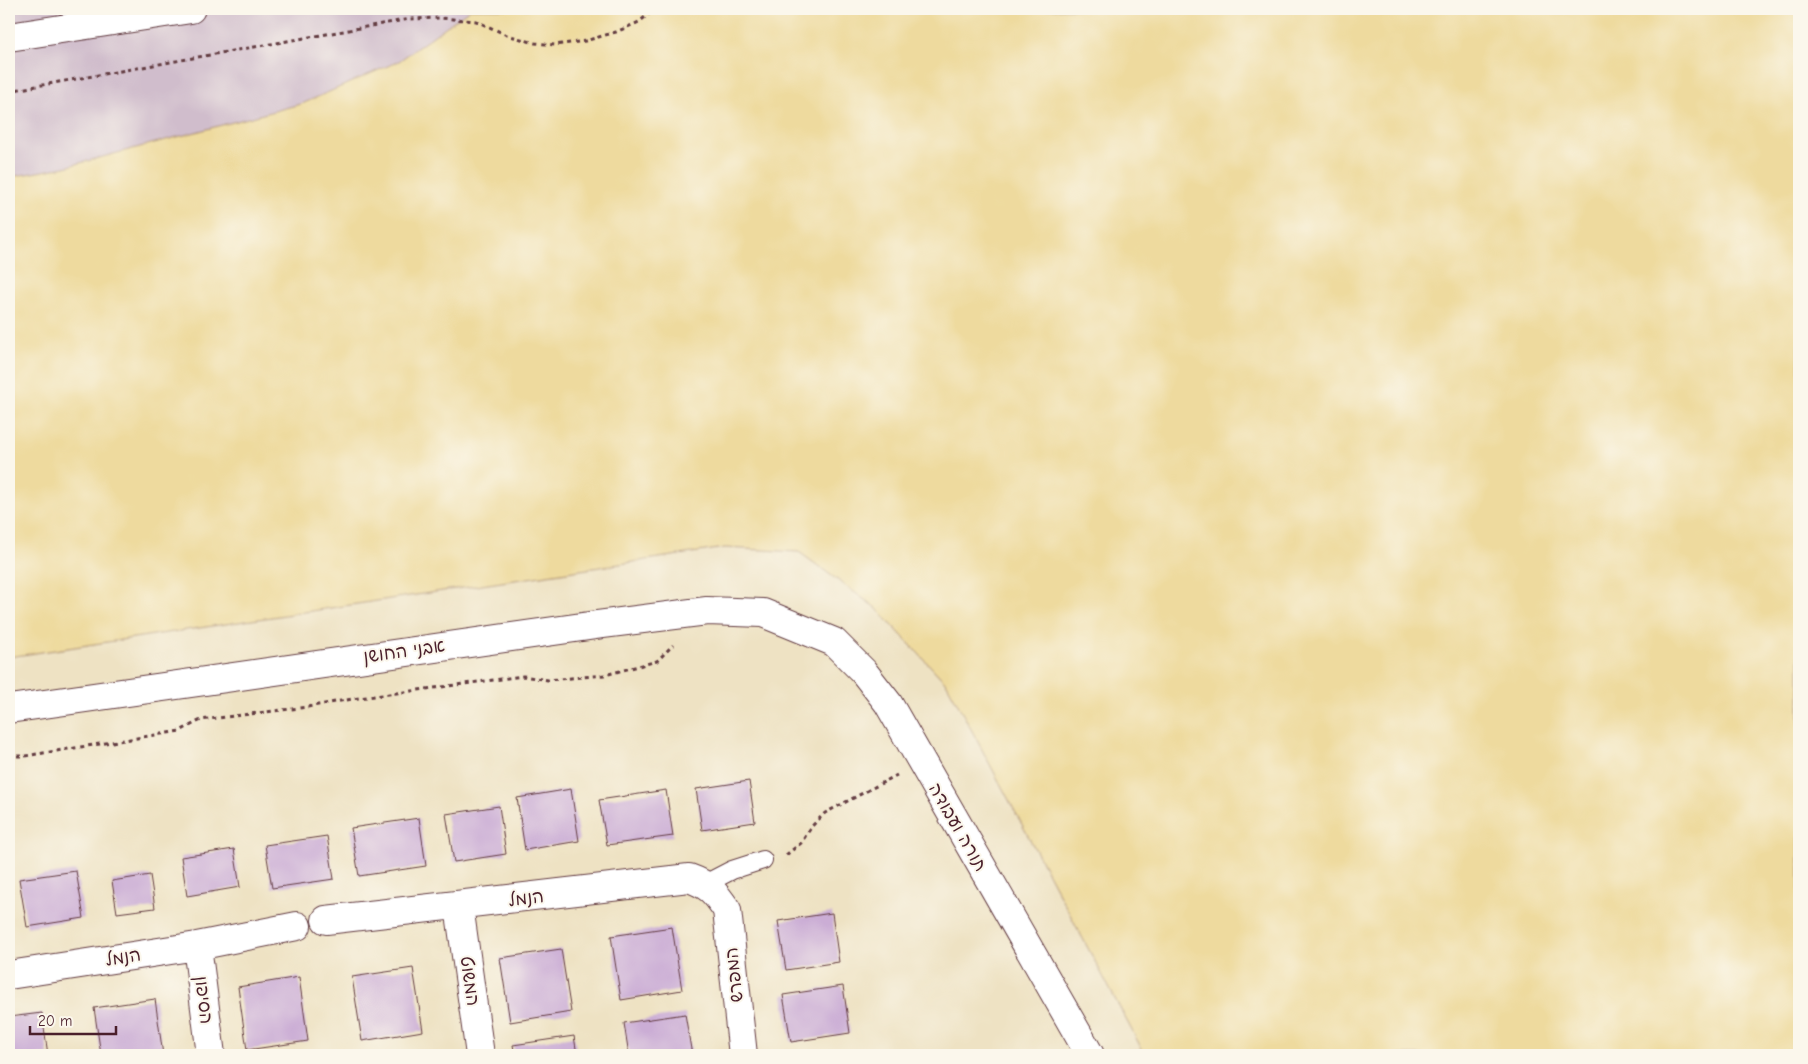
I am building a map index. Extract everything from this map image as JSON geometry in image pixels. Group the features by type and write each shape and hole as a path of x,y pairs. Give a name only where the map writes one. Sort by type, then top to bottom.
{"street":[{"path":"9,37 191,9"},
{"name":"אבני החושן","path":"9,708 586,626 707,611 763,613 799,626"},
{"name":"תורה ועבודה","path":"799,626 834,642 863,671 888,703 1090,1055"},
{"name":"הנמל","path":"326,920 689,878 712,890"},
{"name":"המפרש","path":"712,890 727,910 743,1055"},
{"name":"המשוט","path":"459,906 480,1055"},
{"name":"הנמל","path":"9,975 197,946 296,926"},
{"name":"הסיפון","path":"197,946 211,1055"}],"lane":[{"path":"712,890 732,870 764,860"}],"path":[{"path":"9,91 410,19 441,18 476,21 507,35 535,43 555,45 585,41 616,32 639,22 655,9"},
{"path":"9,756 24,756 180,731 201,720 523,676 548,680 605,676 657,661 676,642"},
{"path":"764,860 787,855 800,844 812,826 825,813 921,762"}],"shaded area":[{"path":"9,9 470,9 399,61 304,103 65,167 15,176 9,175"}],"sand":[{"path":"470,9 1799,9 1799,1055 1145,1055 947,684 876,608 799,552 725,548 9,657 9,175 15,176 65,167 304,103 399,61"}],"building":[{"path":"749,781 755,822 702,830 696,789"},
{"path":"571,789 579,841 525,850 517,798"},
{"path":"666,790 673,836 607,845 599,800"},
{"path":"499,806 506,854 454,862 446,814"},
{"path":"419,818 426,866 359,876 351,828"},
{"path":"327,836 334,879 272,888 265,845"},
{"path":"234,849 240,887 187,896 181,857"},
{"path":"76,871 84,918 27,927 19,879"},
{"path":"150,875 155,908 117,913 112,881"},
{"path":"832,913 839,962 786,970 778,921"},
{"path":"672,927 682,990 621,1000 611,936"},
{"path":"561,949 571,1012 510,1022 500,958"},
{"path":"413,968 423,1031 362,1041 352,977"},
{"path":"299,977 308,1041 247,1050 238,987"},
{"path":"843,986 850,1033 791,1042 783,995"},
{"path":"155,999 163,1055 101,1055 94,1008"},
{"path":"42,1013 48,1055 9,1055 9,1017"},
{"path":"685,1014 692,1055 629,1055 624,1023"},
{"path":"574,1036 577,1055 515,1055 513,1045"}]}
